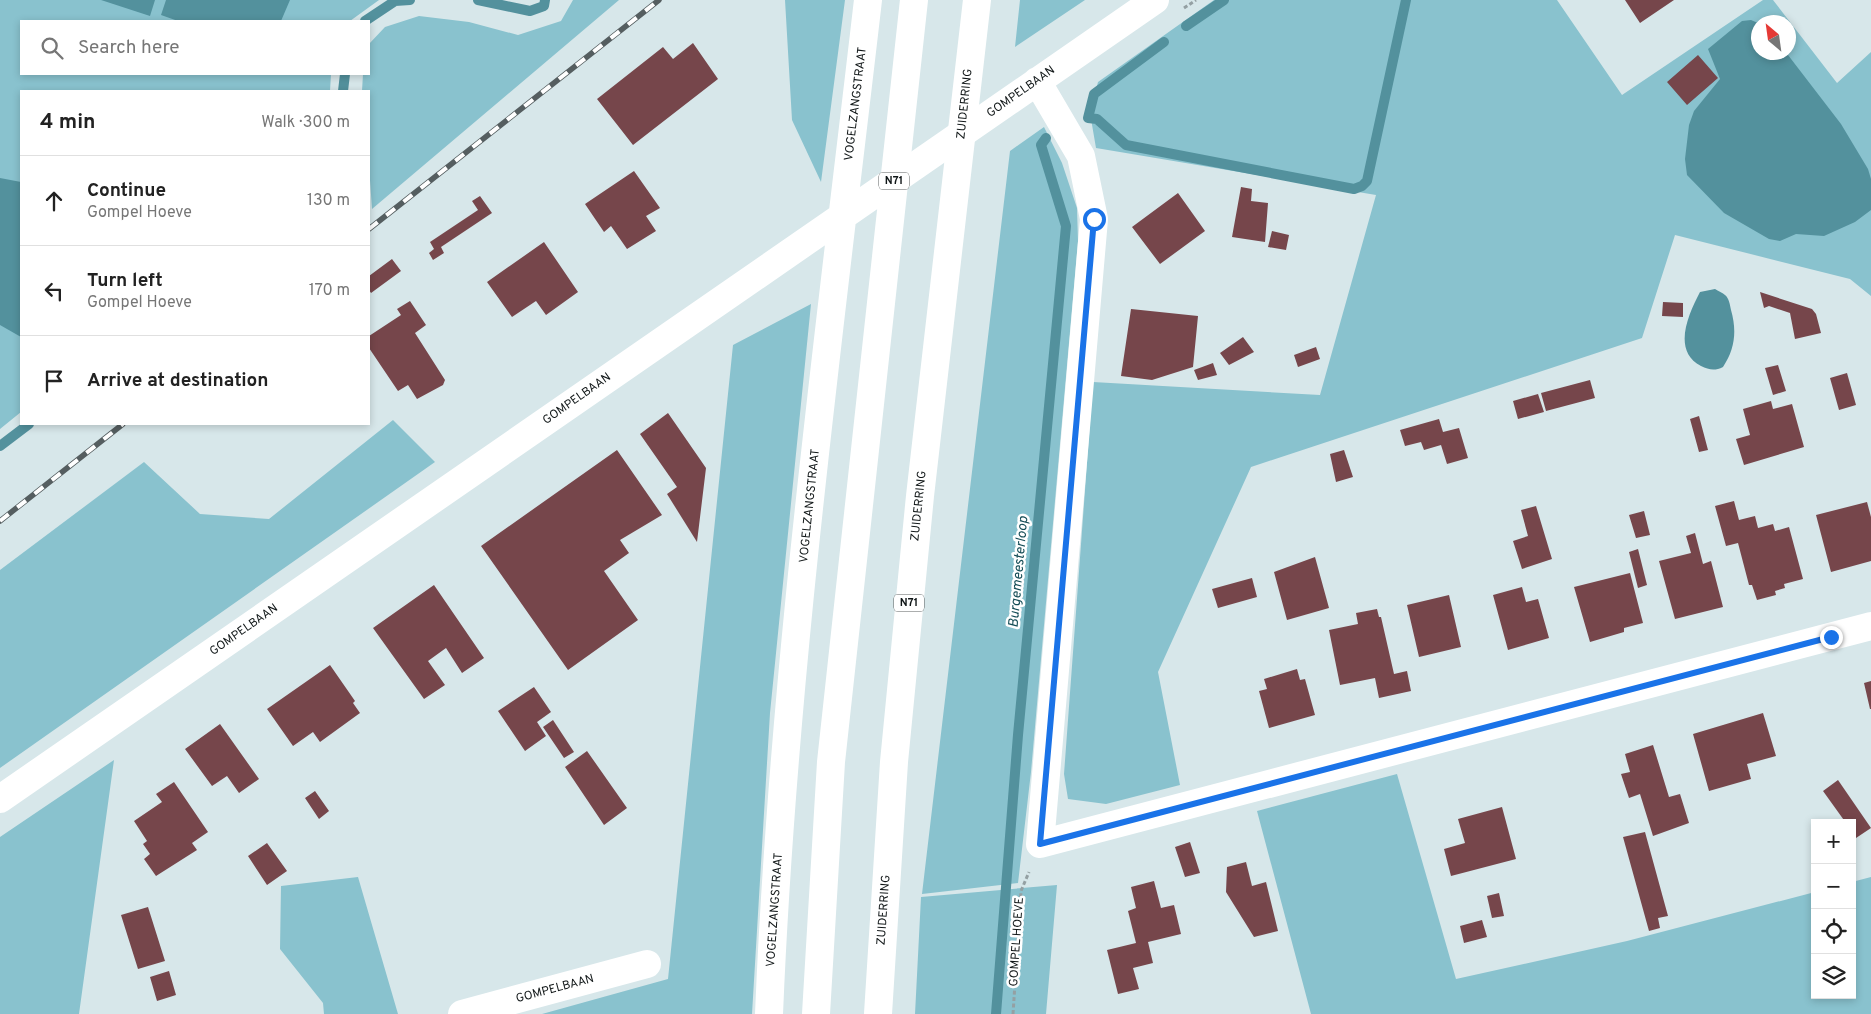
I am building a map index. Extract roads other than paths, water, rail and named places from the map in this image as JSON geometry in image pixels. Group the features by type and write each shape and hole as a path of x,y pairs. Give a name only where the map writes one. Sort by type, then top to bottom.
{"main road":[{"name":"VOGELZANGSTRAAT","path":"769,1014 772,930 796,625 868,0"},
{"name":"N71","path":"816,1014 831,762 914,0"},
{"name":"ZUIDERRING","path":"878,1014 894,762 920,496 977,0"},
{"name":"GOMPELBAAN","path":"0,799 1154,0"},
{"path":"1037,81 1081,156 1094,219 1040,844 1871,626"},
{"name":"GOMPELBAAN","path":"462,1014 647,964"}],"waterway":[{"path":"366,20 395,1 410,0"},
{"path":"478,0 530,11 544,6 545,0"},
{"name":"Burgemeesterloop","path":"1186,26 1224,0"},
{"path":"1164,42 1094,94 1088,118 1097,119 1126,145 1354,189 1362,186 1367,181 1406,0"},
{"path":"343,90 345,75"},
{"name":"Burgemeesterloop","path":"996,1014 1018,735 1066,226 1041,145 1046,138"},
{"path":"0,446 28,425"}],"railway":[{"path":"370,228 659,0"},
{"path":"0,521 122,425"}]}
